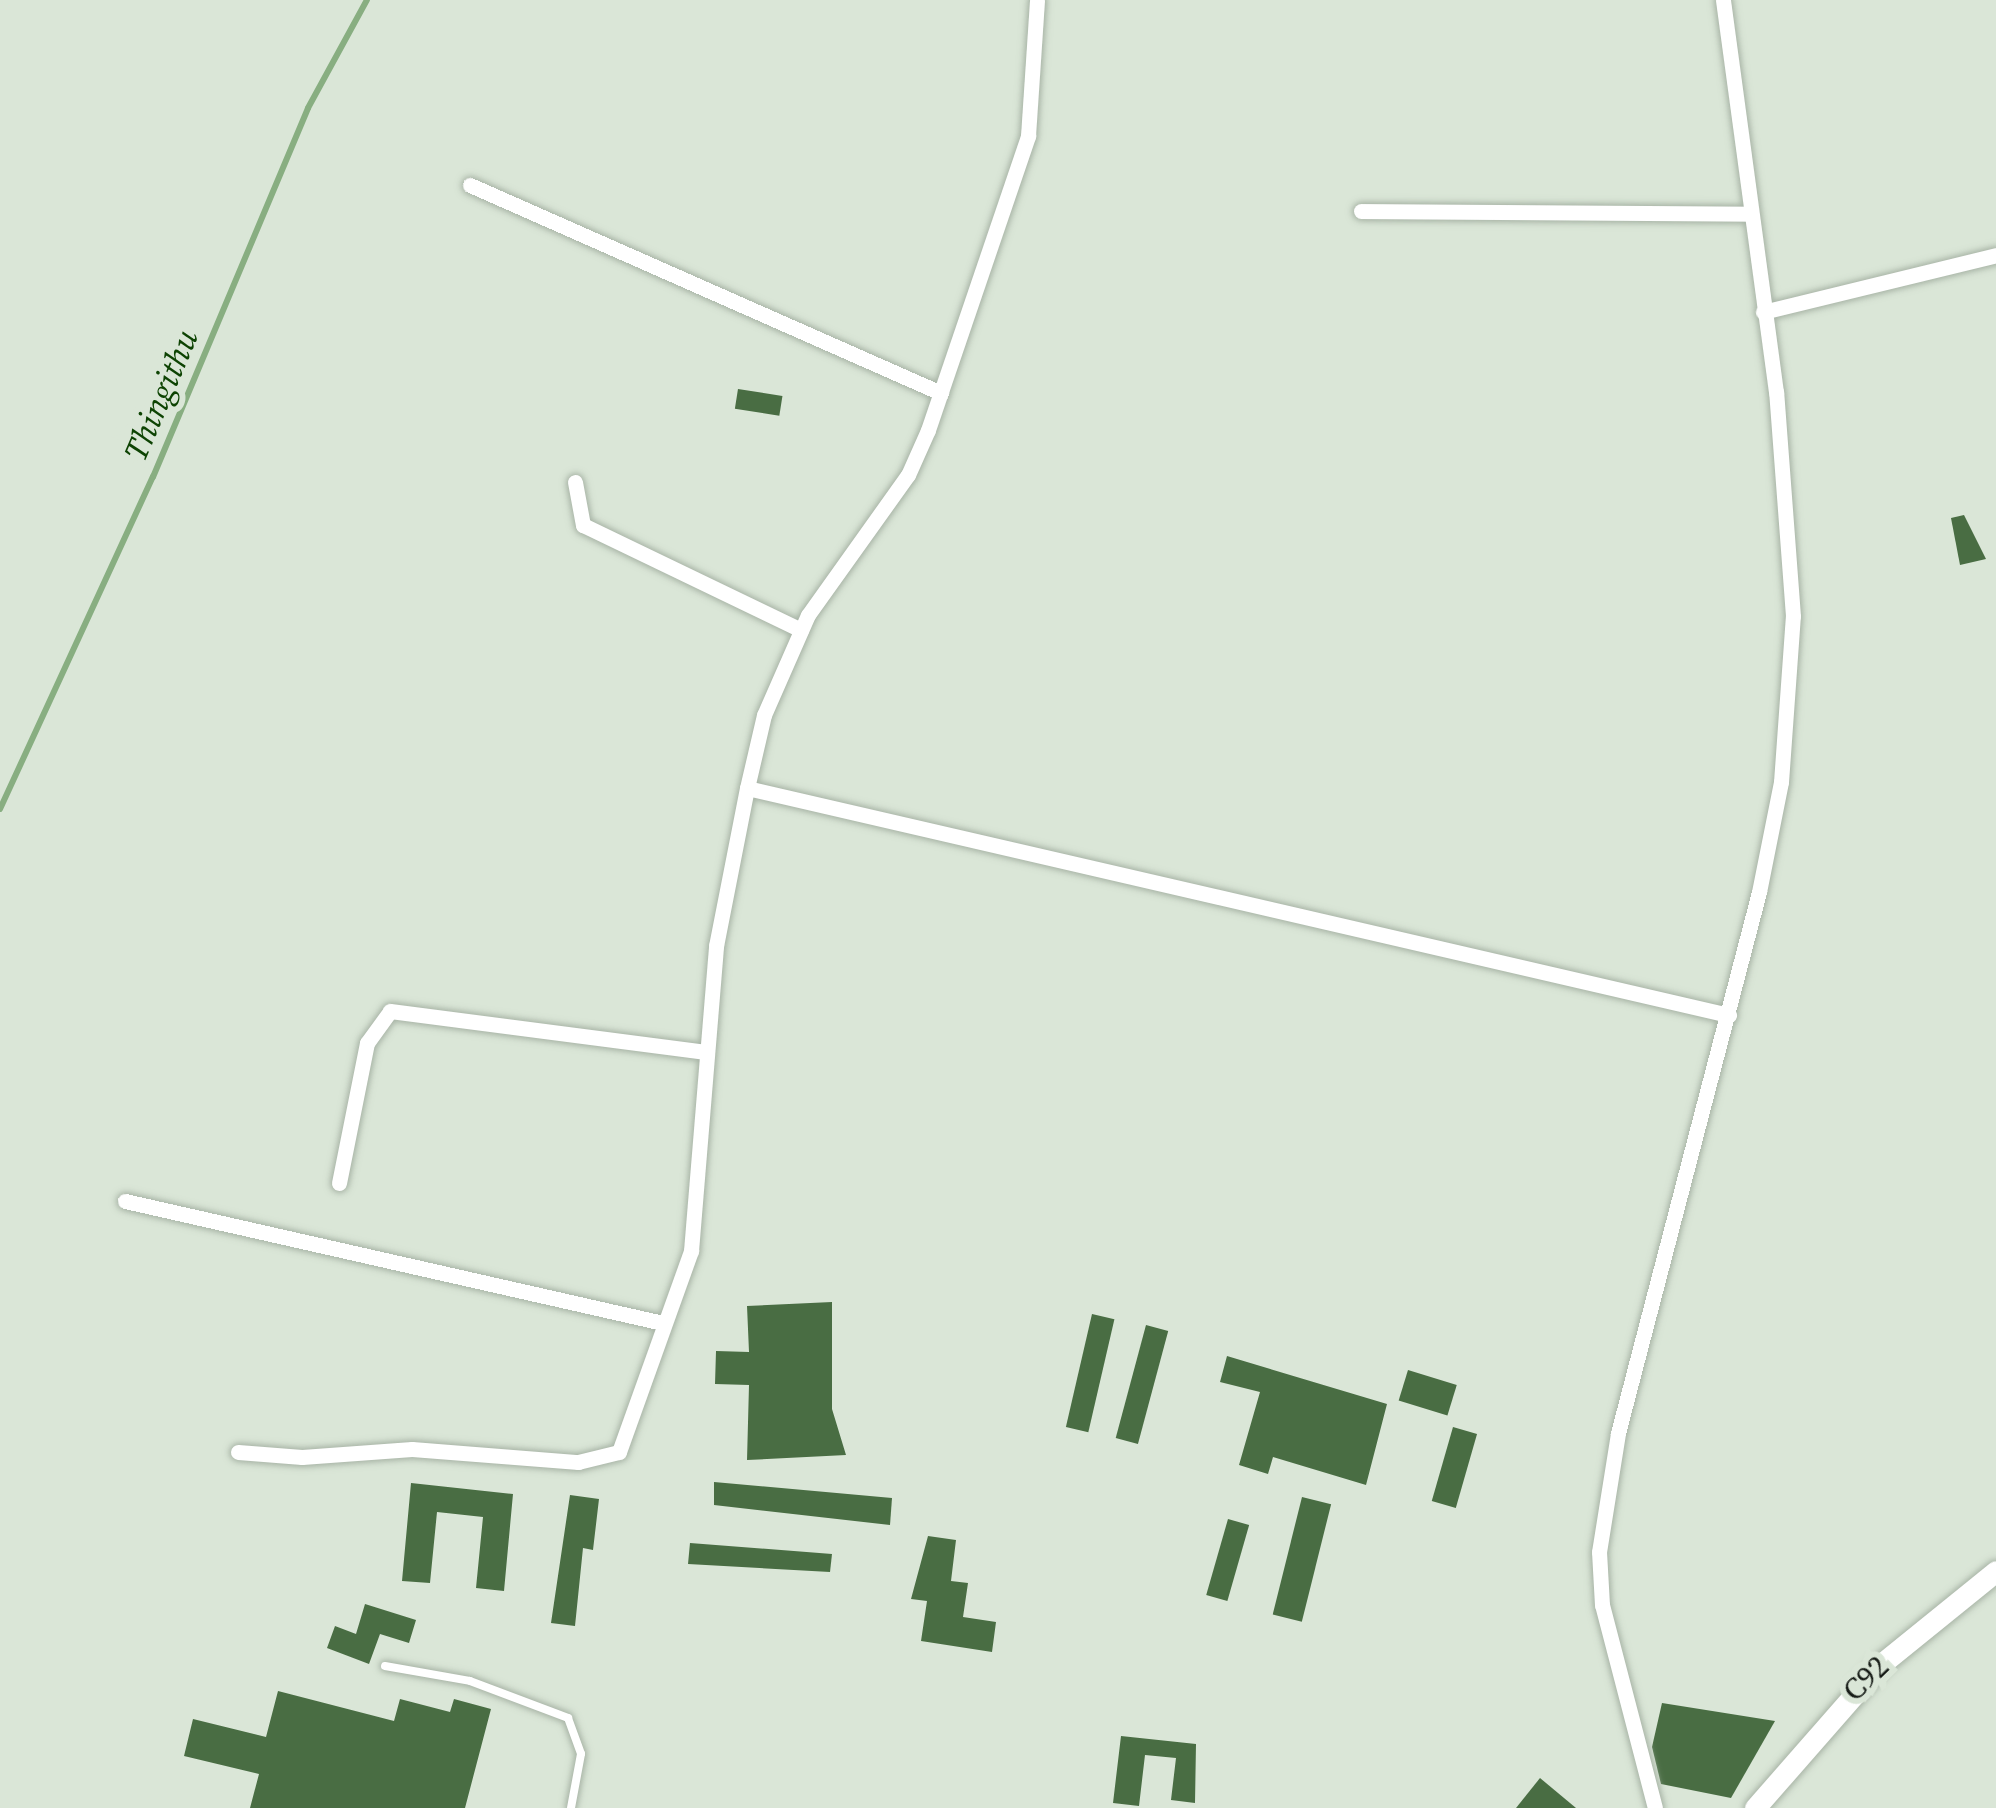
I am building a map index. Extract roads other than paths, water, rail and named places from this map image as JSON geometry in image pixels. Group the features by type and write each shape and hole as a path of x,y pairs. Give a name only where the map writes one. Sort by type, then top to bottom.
{"main road":[{"name":"C92","path":"1755,1808 1841,1703 1996,1571"}],"street":[{"path":"238,1452 302,1457 412,1449 597,1462 628,1439 694,1238 704,1052 747,788 764,715 801,630 908,476 940,393 1028,136 1036,0"},
{"path":"1655,1808 1601,1606 1600,1552 1629,1388 1730,1015 1781,782 1793,616 1763,312 1724,0"},
{"path":"470,185 940,393"},
{"path":"1361,211 1749,214"},
{"path":"1763,312 1996,255"},
{"path":"575,482 583,525 801,630"},
{"path":"747,788 1730,1015"},
{"path":"339,1183 367,1043 390,1011 704,1052"},
{"path":"125,1201 663,1323"}],"lane":[{"path":"385,1666 470,1681 568,1718 580,1754 571,1808"}],"waterway":[{"name":"Thingithu","path":"0,809 153,477 308,108 367,0"}]}
